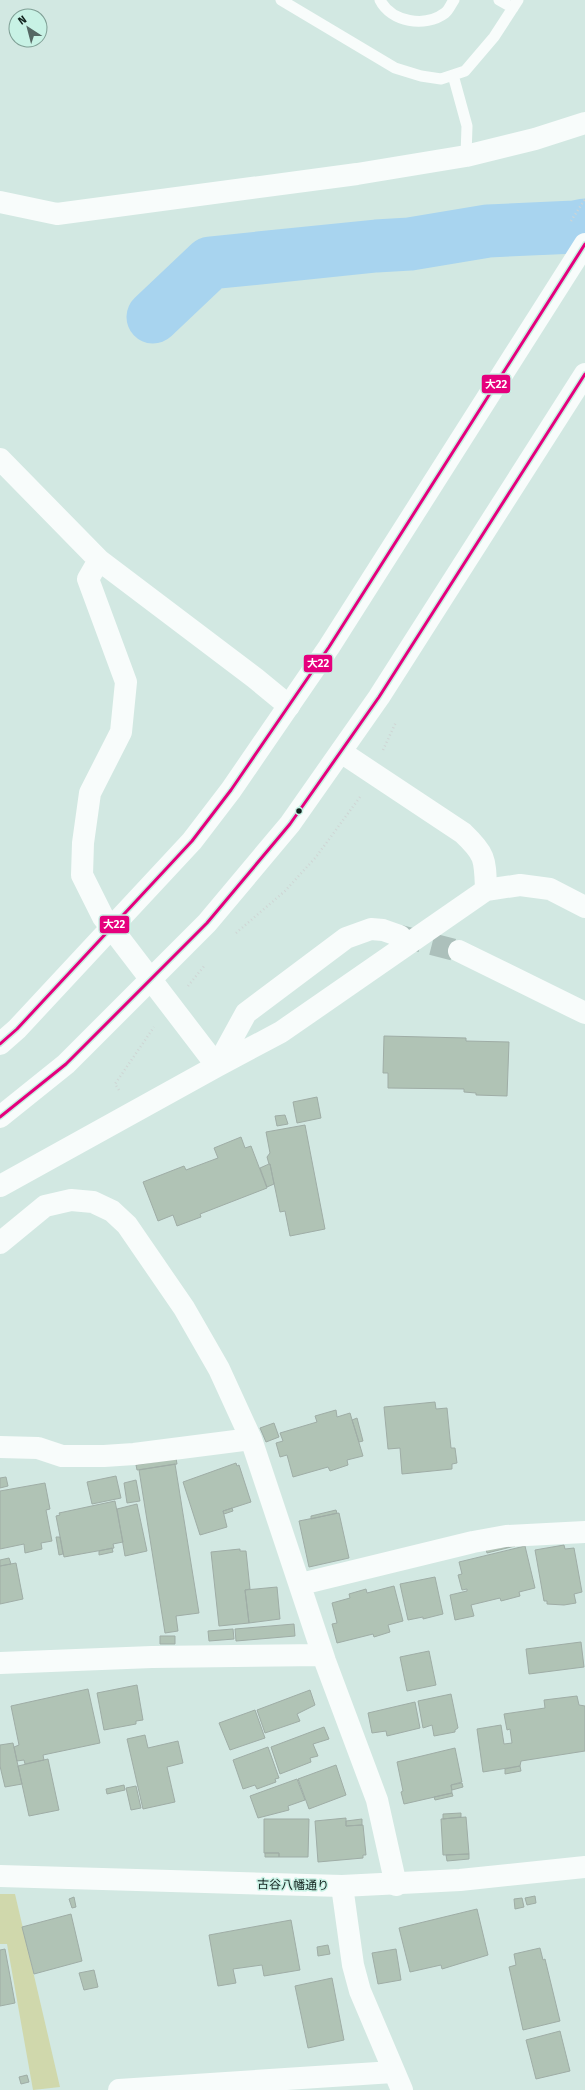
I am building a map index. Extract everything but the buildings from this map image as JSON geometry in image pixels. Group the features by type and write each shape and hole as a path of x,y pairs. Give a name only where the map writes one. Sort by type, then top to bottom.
{"main road":[{"path":"0,202 57,214 357,174 466,156 535,139 585,123"},
{"path":"0,1044 17,1029 158,879 192,841 231,790 329,647 585,244"},
{"path":"0,1117 66,1064 207,923 290,824 342,752 379,697 585,374"},
{"path":"0,459 99,560 255,678 289,706"},
{"path":"99,560 88,579 126,682 121,732 90,793 83,843 82,875 104,918 216,1066"},
{"path":"342,752 464,833 480,849 483,857 486,890"},
{"path":"0,1186 216,1066 281,1032 486,890 520,885 550,889 585,907"},
{"path":"216,1066 246,1013 346,938 371,929 383,930 400,936"},
{"path":"459,952 584,1010"},
{"path":"0,1243 35,1213 57,1202 82,1200 97,1204 112,1211 133,1232 184,1308 219,1369 251,1439 301,1584 323,1655 377,1800 396,1885"},
{"path":"0,1447 38,1448 62,1456 119,1455 251,1439"},
{"path":"301,1584 473,1542 506,1536 585,1532"},
{"path":"0,1663 152,1657 323,1655"},
{"name":"古谷八幡通り","path":"0,1876 342,1886 396,1885 526,1875 585,1868"},
{"path":"119,2090 397,2081 357,1978 342,1886"}],"lane":[{"path":"282,0 395,68 421,76 441,79 465,71 494,37 516,4 499,0"},
{"path":"380,0 383,7 393,15 402,19 415,21 432,19 446,13 454,0"},
{"path":"453,75 467,126 466,156"}],"path":[{"path":"381,755 399,716"},
{"path":"230,938 285,891 316,857 362,793"},
{"path":"126,1088 119,1090 115,1084 146,1037"}],"green space":[{"path":"0,1894 15,1894 60,2087 33,2090 7,1944 0,1944"}],"waterway":[{"path":"153,317 210,263 376,246 410,244 488,231 575,227 585,225"}],"tunnel":[{"path":"400,936 459,951"}],"transit line":[{"name":"大22","path":"0,1044 17,1029 192,841 231,790 329,647 585,244"},
{"name":"大22","path":"0,1117 66,1064 207,923 290,824 379,697 585,374"}]}
